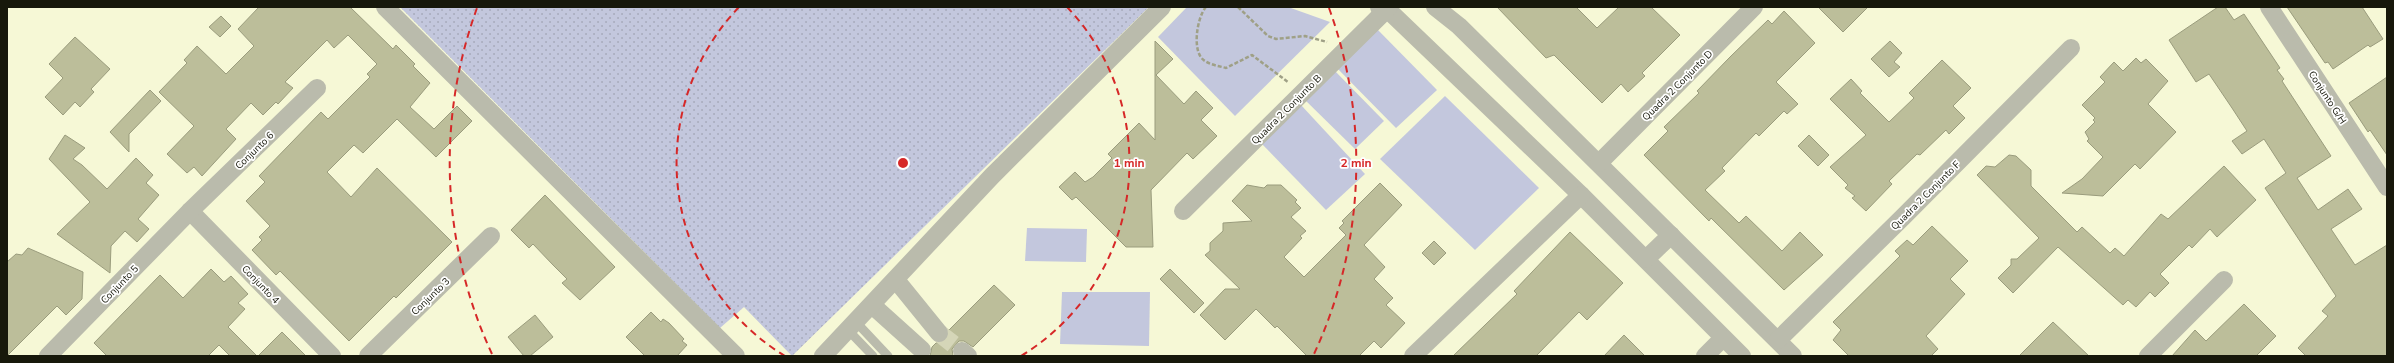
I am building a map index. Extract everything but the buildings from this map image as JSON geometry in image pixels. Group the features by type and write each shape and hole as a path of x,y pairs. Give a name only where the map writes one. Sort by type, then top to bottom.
{"street":[{"path":"385,7 736,356"},
{"path":"823,356 992,176 1162,7"},
{"path":"1435,7 1459,26 1600,163 1793,356"},
{"name":"Quadra 2 Conjunto D","path":"1600,163 1754,7"},
{"name":"Conjunto G/H","path":"2269,7 2387,187"},
{"path":"1385,8 1581,194 1742,356"},
{"name":"Quadra 2 Conjunto B","path":"1183,211 1303,93 1385,8"},
{"name":"Quadra 2 Conjunto F","path":"1778,340 1903,217 2070,48"},
{"name":"Conjunto 6","path":"190,211 318,88"},
{"path":"1413,356 1581,194"},
{"name":"Conjunto 5","path":"48,356 190,211"},
{"name":"Conjunto 4","path":"190,211 332,356"},
{"path":"1646,259 1671,235"},
{"name":"Conjunto 3","path":"368,356 491,236"},
{"path":"872,305 919,347 936,330 896,280"},
{"path":"2148,356 2224,280"},
{"path":"1705,356 1723,338"}],"lane":[{"path":"852,326 873,356"},
{"path":"852,326 888,356"}],"path":[{"path":"1206,7 1197,26 1199,54 1204,61 1226,68 1252,55 1303,93"},
{"path":"1238,7 1268,36 1276,39 1305,36 1347,48"}],"shaded area":[{"path":"400,7 1149,7 792,356 744,307 720,328"},
{"path":"1187,7 1288,7 1330,22 1235,116 1158,37"},
{"path":"1376,28 1437,90 1396,128 1336,67"},
{"path":"1334,70 1384,121 1355,149 1303,98"},
{"path":"1445,96 1539,188 1475,250 1380,159"},
{"path":"1301,105 1365,174 1326,210 1261,143"},
{"path":"1027,228 1087,229 1086,262 1025,261"},
{"path":"1062,292 1150,292 1149,346 1060,344"}],"tunnel":[{"path":"939,333 962,351"}]}
